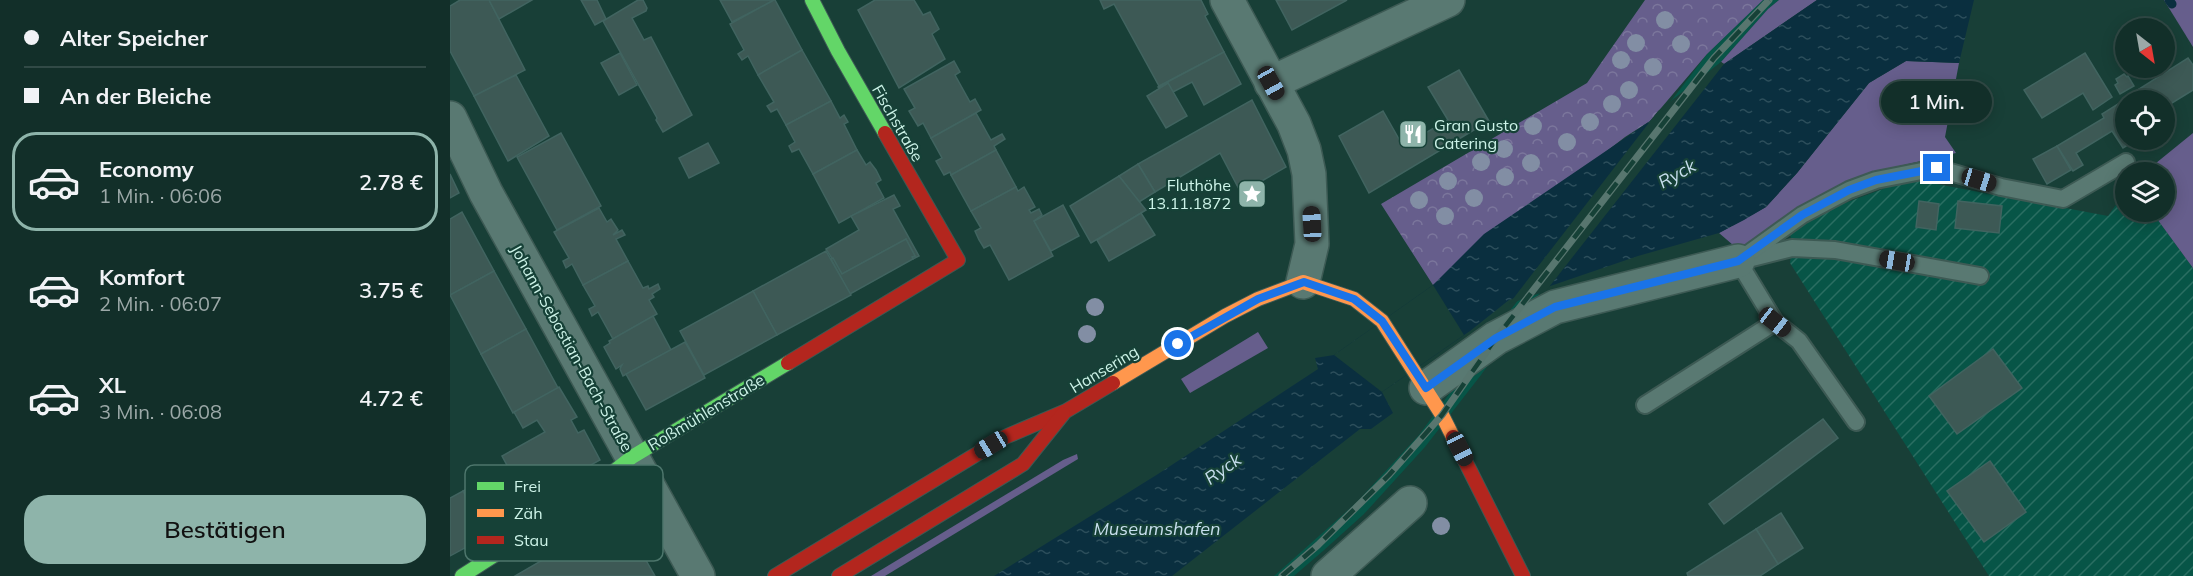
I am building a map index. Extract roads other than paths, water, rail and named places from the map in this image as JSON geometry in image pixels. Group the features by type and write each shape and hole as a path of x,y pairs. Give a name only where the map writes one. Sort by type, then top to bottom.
{"main road":[{"name":"Fischstraße","path":"812,0 838,51 958,260"},
{"name":"Roßmühlenstraße","path":"622,465 958,260"},
{"path":"1304,282 1354,299 1382,321 1442,415 1523,576"},
{"name":"Hansering","path":"775,576 1005,437 1066,411 1225,316 1258,299 1304,282"},
{"name":"Hansering","path":"839,576 1023,464 1066,411"},
{"name":"Roßmühlenstraße","path":"462,576 486,561"}],"street":[{"path":"1227,0 1294,124 1304,150 1309,174 1312,244 1304,282"},
{"path":"1271,83 1448,0"},
{"name":"Johann-Sebastian-Bach-Straße","path":"450,118 486,193 636,465"},
{"path":"1420,379 1555,307 1738,261"},
{"path":"1328,576 1410,503"},
{"name":"Johann-Sebastian-Bach-Straße","path":"663,513 698,576"}],"lane":[{"path":"1738,261 1802,215 1849,190 1876,180 1937,168 2001,187 2063,199 2115,168"},
{"path":"1738,261 1792,248 1835,250 1980,276"},
{"path":"1738,261 1775,322 1799,341 1856,422"},
{"path":"1645,405 1775,322"}],"water":[{"path":"1817,0 1974,0 1959,63 1906,61 1869,83 1797,173 1766,207 1719,233 1638,256 1509,300 1470,331 1382,392 1393,413 1371,429 1360,429 1172,576 994,576 1158,474 1318,369 1315,358 1334,355 1433,285 1484,234 1650,121 1724,64"}],"waterway":[{"path":"2169,0 2172,4"}],"railway":[{"path":"1282,576 1318,545 1389,475 1442,415 1496,338 1714,58 1769,0"}],"place":[{"name":"Gran Gusto Catering","path":"1413,134"},
{"name":"Fluthöhe 13.11.1872","path":"1252,194"}],"water label":[{"name":"Ryck","path":"1677,174"},
{"name":"Ryck","path":"1223,469"},
{"name":"Museumshafen","path":"1157,529"}]}
